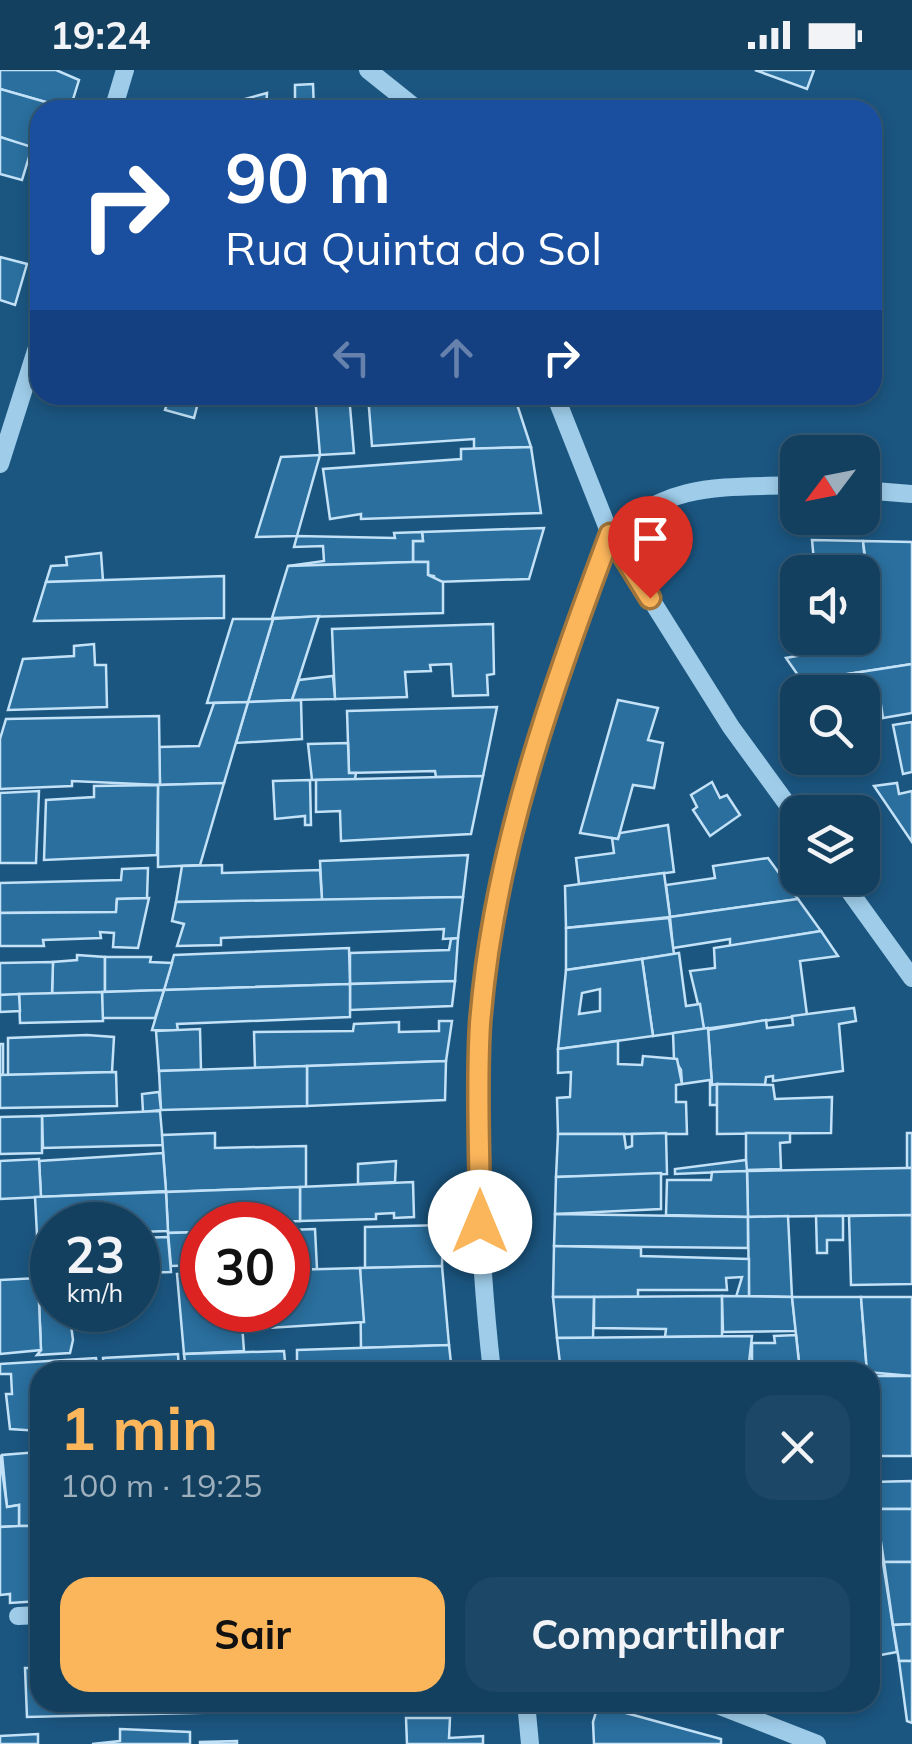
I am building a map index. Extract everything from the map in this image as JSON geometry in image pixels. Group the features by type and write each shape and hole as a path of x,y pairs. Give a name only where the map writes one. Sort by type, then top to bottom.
{"street":[{"path":"116,100 126,70"},
{"path":"368,70 406,100"},
{"path":"0,464 30,370"},
{"path":"559,405 610,534 731,727 781,795"},
{"path":"491,1362 480,1261 483,1006 516,810 546,706 610,534 650,502 682,492 780,486"},
{"path":"880,491 912,494"},
{"path":"852,895 912,978"},
{"path":"18,1616 30,1615"},
{"path":"527,1712 530,1744"},
{"path":"735,1712 817,1744"}],"building":[{"path":"0,70 56,70 79,80 73,100 38,100 0,89"},
{"path":"755,70 814,70 807,89"},
{"path":"313,84 314,100 295,100 295,85"},
{"path":"0,89 38,100 30,100 30,148 0,137"},
{"path":"267,93 267,100 242,100"},
{"path":"0,137 30,146 22,180 0,174"},
{"path":"0,257 27,264 15,305 0,300"},
{"path":"167,405 197,405 194,418 165,410"},
{"path":"316,405 350,405 354,453 320,455"},
{"path":"369,405 517,405 531,447 474,449 474,439 372,446"},
{"path":"531,447 541,513 361,519 361,514 330,519 323,469 461,459 461,449"},
{"path":"320,455 297,536 256,537 281,457"},
{"path":"544,528 529,579 435,582 434,576 428,575 428,562 413,562 413,541 423,541 422,532"},
{"path":"422,532 423,541 413,541 413,562 288,566 324,561 323,546 294,547 297,536 395,538 394,533"},
{"path":"812,540 863,541 864,555 813,555"},
{"path":"863,541 912,542 912,664 841,675 798,675 786,658 880,655 880,555 865,555"},
{"path":"101,553 103,581 46,582 51,566 67,565 66,557"},
{"path":"428,562 428,575 443,582 443,613 272,618 288,566"},
{"path":"224,576 224,618 34,621 46,582"},
{"path":"319,616 292,700 248,702 273,619"},
{"path":"233,619 273,619 248,702 207,703"},
{"path":"493,624 494,674 487,675 488,695 453,696 451,664 430,665 431,671 405,672 407,697 335,699 332,629"},
{"path":"94,644 95,665 106,665 107,707 8,710 23,659 74,656 74,646"},
{"path":"912,664 912,713 883,718 880,675 848,674"},
{"path":"333,676 335,699 292,700 299,680"},
{"path":"301,700 302,739 236,743 248,702"},
{"path":"618,700 658,708 648,740 663,743 654,788 633,785 618,839 580,833"},
{"path":"248,702 224,783 160,785 159,747 199,746 214,703"},
{"path":"497,707 483,776 436,777 435,771 349,773 347,711"},
{"path":"159,716 160,785 72,781 72,786 0,789 0,739 6,719"},
{"path":"912,722 912,772 903,774 893,725"},
{"path":"348,743 349,773 356,773 355,779 312,780 308,744"},
{"path":"483,776 471,834 341,841 340,811 316,812 316,780"},
{"path":"310,780 311,825 305,825 305,816 275,819 273,781"},
{"path":"712,782 720,798 727,795 740,815 710,836 693,810 697,807 691,795"},
{"path":"224,783 200,865 158,867 158,785"},
{"path":"897,783 899,794 912,791 912,842 874,786"},
{"path":"158,785 157,855 44,860 46,800 94,797 94,786"},
{"path":"39,791 36,863 0,863 0,793"},
{"path":"668,825 674,872 579,884 576,858 614,853 612,838 618,839 620,833"},
{"path":"468,855 463,897 322,900 320,861"},
{"path":"768,858 780,874 780,895 795,895 798,899 670,917 666,885 715,878 713,866"},
{"path":"222,865 222,873 320,870 322,900 176,902 182,866"},
{"path":"148,868 147,898 117,899 116,912 0,913 0,883 121,880 122,869"},
{"path":"664,873 670,917 566,928 565,886"},
{"path":"463,897 458,938 443,939 444,929 221,938 221,945 177,946 184,924 172,921 176,902"},
{"path":"149,898 138,948 113,947 114,933 100,932 101,938 43,940 44,946 0,946 0,913 116,912 117,899"},
{"path":"798,899 821,931 730,946 730,939 673,948 670,917"},
{"path":"669,918 674,954 566,970 566,928"},
{"path":"821,931 838,956 800,961 807,1015 704,1029 690,971 715,968 714,948"},
{"path":"458,938 455,981 350,984 350,953 449,950 451,939"},
{"path":"349,948 350,984 164,990 174,955"},
{"path":"679,953 686,1006 700,1004 704,1029 653,1036 642,959"},
{"path":"77,955 105,957 105,992 52,994 53,962 77,960"},
{"path":"105,957 151,957 150,962 172,963 164,990 105,992"},
{"path":"642,959 653,1036 558,1049 566,970","holes":["600,989 600,1011 579,1014 582,993"]},
{"path":"53,962 52,994 0,995 0,963"},
{"path":"455,981 452,1006 350,1010 350,984"},
{"path":"350,984 350,1017 177,1024 178,1031 152,1030 164,990"},
{"path":"164,990 155,1018 102,1018 102,992"},
{"path":"102,992 103,1021 20,1023 19,994"},
{"path":"19,994 20,1011 0,1012 0,995"},
{"path":"854,1008 856,1021 839,1024 843,1071 773,1081 773,1076 766,1077 765,1085 712,1085 708,1030 766,1020 767,1028 793,1025 792,1016"},
{"path":"439,1021 452,1021 446,1061 255,1068 254,1032 353,1031 354,1024 399,1022 399,1032 439,1031"},
{"path":"708,1028 717,1105 710,1105 710,1080 682,1084 681,1070 674,1059 673,1033"},
{"path":"200,1029 201,1070 159,1071 156,1031"},
{"path":"114,1037 112,1072 8,1075 8,1038"},
{"path":"618,1041 618,1064 642,1065 643,1056 677,1059 682,1084 676,1085 676,1102 686,1102 687,1134 558,1134 557,1098 570,1097 571,1072 558,1073 558,1049"},
{"path":"3,1044 3,1075 0,1075"},
{"path":"446,1061 445,1100 307,1106 307,1066"},
{"path":"307,1066 307,1106 161,1110 159,1071"},
{"path":"116,1072 117,1106 0,1108 0,1075"},
{"path":"717,1084 773,1085 775,1099 832,1097 831,1133 717,1134"},
{"path":"159,1092 161,1110 143,1112 142,1094"},
{"path":"160,1111 163,1145 43,1148 42,1116"},
{"path":"42,1116 42,1153 0,1154 0,1117"},
{"path":"215,1133 215,1148 306,1146 306,1187 166,1192 162,1135"},
{"path":"666,1133 667,1174 556,1177 558,1134 624,1134 626,1148 632,1146 632,1134"},
{"path":"746,1133 790,1133 790,1142 780,1143 781,1169 746,1170"},
{"path":"907,1133 912,1133 912,1168 907,1168"},
{"path":"163,1153 166,1191 41,1197 39,1161"},
{"path":"39,1159 41,1197 0,1199 0,1161"},
{"path":"746,1160 747,1171 675,1174 675,1169"},
{"path":"396,1161 395,1182 358,1184 358,1164"},
{"path":"912,1168 912,1215 748,1217 747,1171"},
{"path":"747,1171 748,1217 666,1215 667,1180 711,1180 712,1172"},
{"path":"661,1173 661,1209 555,1214 556,1177"},
{"path":"413,1182 414,1217 394,1218 394,1213 376,1214 376,1219 310,1221 310,1202 300,1202 300,1187"},
{"path":"300,1187 300,1202 180,1202 180,1233 168,1233 166,1192"},
{"path":"166,1192 168,1231 160,1231 160,1202 35,1202 35,1197"},
{"path":"555,1214 748,1217 748,1248 554,1246"},
{"path":"912,1215 912,1284 851,1285 849,1216"},
{"path":"788,1216 792,1297 749,1296 748,1217"},
{"path":"816,1216 843,1216 843,1240 827,1240 827,1253 817,1253"},
{"path":"443,1225 442,1266 365,1268 365,1227"},
{"path":"310,1229 315,1229 317,1269 310,1269"},
{"path":"168,1233 180,1233 180,1266 171,1266"},
{"path":"160,1237 168,1237 171,1272 160,1272"},
{"path":"554,1246 641,1248 641,1256 749,1259 749,1296 736,1297 742,1277 726,1278 727,1290 638,1290 638,1297 553,1297"},
{"path":"442,1266 449,1345 361,1348 360,1268"},
{"path":"360,1268 364,1322 310,1325 310,1269"},
{"path":"30,1278 30,1332 40,1332 41,1350 0,1354 0,1280"},
{"path":"722,1296 722,1336 665,1337 666,1329 594,1328 594,1297"},
{"path":"722,1296 792,1297 796,1331 723,1332"},
{"path":"553,1297 594,1297 593,1338 557,1338"},
{"path":"792,1297 861,1297 866,1362 799,1362"},
{"path":"861,1297 912,1297 912,1376 880,1373 880,1362 866,1362"},
{"path":"40,1332 72,1332 70,1353 37,1355 41,1350"},
{"path":"182,1332 243,1332 244,1351 184,1354"},
{"path":"796,1335 799,1362 752,1362 752,1343 775,1343 774,1336"},
{"path":"752,1336 749,1362 560,1362 557,1338"},
{"path":"449,1345 451,1362 297,1362 297,1350"},
{"path":"284,1351 285,1362 185,1362 184,1354"},
{"path":"178,1354 178,1362 103,1362 103,1358"},
{"path":"96,1358 97,1362 32,1362"},
{"path":"30,1362 30,1430 10,1429 6,1394 12,1394 11,1374 0,1374 0,1364"},
{"path":"880,1376 912,1376 912,1456 880,1456"},
{"path":"30,1453 30,1526 19,1526 19,1505 7,1507 2,1455"},
{"path":"0,1455 7,1507 19,1505 19,1526 0,1527"},
{"path":"912,1481 912,1509 880,1509 880,1482"},
{"path":"880,1509 912,1509 912,1562 884,1562"},
{"path":"30,1526 30,1602 10,1603 10,1594 0,1595 0,1527"},
{"path":"880,1550 897,1652 880,1655"},
{"path":"884,1562 912,1562 912,1624 893,1625"},
{"path":"912,1624 912,1661 899,1661 893,1625"},
{"path":"899,1661 912,1661 912,1723 907,1721"},
{"path":"25,1668 30,1668 30,1712 109,1712 109,1715 27,1717"},
{"path":"109,1712 236,1712 109,1715"},
{"path":"596,1712 622,1712 721,1739 721,1744 594,1744"},
{"path":"406,1718 450,1718 449,1738 483,1736 483,1744 407,1744"},
{"path":"120,1729 190,1732 190,1744 92,1744 120,1741"},
{"path":"38,1734 38,1744 0,1744 0,1736"},
{"path":"200,1742 237,1744 200,1744"}],"route":[{"path":"480,1222 480,1024 499,897 516,810 546,706 610,534 650,598"}]}
